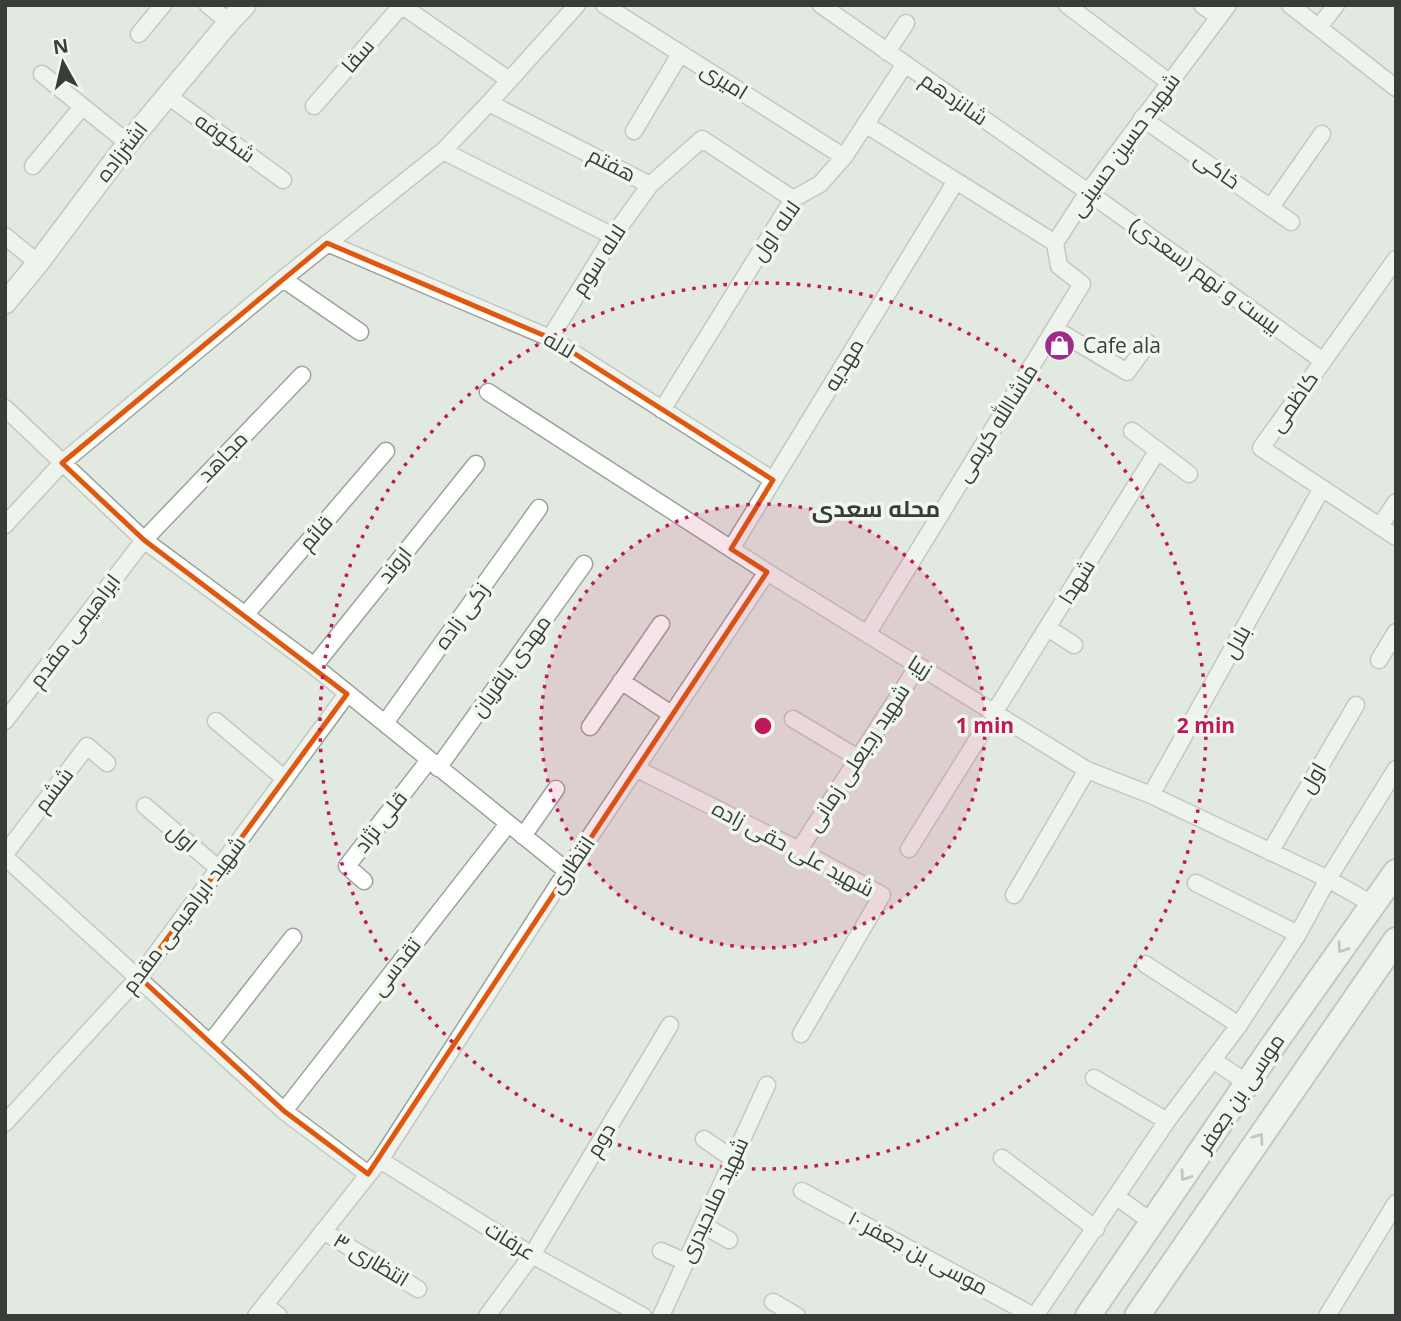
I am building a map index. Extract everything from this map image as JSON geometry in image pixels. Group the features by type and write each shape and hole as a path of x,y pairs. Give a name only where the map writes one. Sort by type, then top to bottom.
{"main road":[{"name":"موسی بن جعفر","path":"1087,1316 1396,872"},
{"name":"موسی بن جعفر","path":"1141,1311 1396,940"},
{"path":"1153,1223 1150,1241 1163,1254 1182,1251"},
{"path":"1112,1282 1129,1279 1143,1290 1141,1311"}],"street":[{"path":"139,34 163,5"},
{"path":"208,5 229,22"},
{"name":"اشترزاده","path":"5,303 167,95 245,5"},
{"path":"402,5 509,80"},
{"name":"سقا","path":"314,106 402,5"},
{"name":"امیری","path":"604,5 844,157"},
{"name":"شانزدهم","path":"821,5 1088,192"},
{"path":"1067,5 1170,82"},
{"path":"1202,5 1224,11"},
{"path":"1290,5 1396,88"},
{"path":"1319,27 1336,5"},
{"path":"5,525 62,463 283,279 443,151 489,103 572,7"},
{"name":"شهید حسین حسینی","path":"1055,243 1088,192 1224,11"},
{"path":"887,52 906,23"},
{"path":"634,131 680,54"},
{"name":"لاله اول","path":"662,410 793,199 820,184 844,157 905,64"},
{"path":"42,74 128,144"},
{"name":"شکوفه","path":"167,95 283,180"},
{"name":"هفتم","path":"489,103 650,184 702,139 793,199"},
{"path":"33,166 82,107"},
{"name":"خاکی","path":"1142,118 1291,222"},
{"path":"865,124 1055,243"},
{"path":"1271,207 1322,134"},
{"path":"443,151 613,236"},
{"name":"مهدیه","path":"731,549 956,181"},
{"name":"لاله سوم","path":"550,338 613,236 650,184"},
{"name":"بیست و نهم (سعدی)","path":"1088,192 1323,361"},
{"path":"5,236 38,263"},
{"name":"لاله","path":"327,243 550,338 773,480"},
{"name":"ماشاالله کریمی","path":"867,634 1082,284 1059,266 1055,243"},
{"name":"کاظمی","path":"1396,259 1261,447 1396,537"},
{"path":"283,279 360,332"},
{"path":"1055,329 1127,372 1148,343"},
{"name":"مجاهد","path":"144,540 302,375"},
{"name":"زیبا","path":"488,392 766,572 1087,770 1151,795 1328,879 1373,904"},
{"path":"5,408 144,540 313,666 567,871"},
{"path":"1132,430 1189,474"},
{"name":"شهدا","path":"909,849 1158,450"},
{"name":"قائم","path":"246,614 386,451"},
{"name":"اروند","path":"313,666 476,464"},
{"name":"بلال","path":"1151,795 1322,488"},
{"path":"1380,526 1396,502"},
{"name":"زکی زاده","path":"385,723 540,508"},
{"name":"ابراهیمی مقدم","path":"5,721 144,540"},
{"name":"مهدی باقریان","path":"434,764 584,564"},
{"name":"انتظاری","path":"260,1310 380,1160 567,871 766,572"},
{"path":"590,727 661,624"},
{"path":"1048,628 1074,645"},
{"path":"1379,660 1396,632"},
{"name":"شهید رجبعلی زمانی","path":"799,850 918,666"},
{"path":"621,681 671,714"},
{"name":"شهید ابراهیمی مقدم","path":"5,1122 139,977 346,694"},
{"name":"اول","path":"1270,852 1356,705"},
{"path":"793,719 858,758"},
{"path":"216,721 285,779"},
{"name":"ششم","path":"5,856 87,746 107,762"},
{"name":"قلی نژاد","path":"364,881 347,866 434,764"},
{"name":"شهید علی حقی زاده","path":"637,769 882,895 801,1034"},
{"path":"1035,1316 1167,1121 1239,1025 1298,934 1328,879 1396,769"},
{"path":"1014,895 1087,770"},
{"path":"523,836 556,789"},
{"name":"اول","path":"145,806 219,869"},
{"name":"تقدسی","path":"285,1111 508,824"},
{"path":"5,856 285,1111 368,1174"},
{"path":"1196,883 1298,934"},
{"path":"210,1043 293,937"},
{"path":"1145,964 1239,1025"},
{"name":"دوم","path":"487,1316 532,1255 670,1025"},
{"path":"1213,1060 1247,1083"},
{"path":"1094,1078 1167,1121"},
{"name":"شهید ملاحیدری","path":"661,1316 767,1085"},
{"path":"704,1139 733,1159"},
{"path":"1002,1158 1096,1229"},
{"name":"عرفات","path":"380,1160 532,1255 643,1316"},
{"name":"موسی بن جعفر ۱۰","path":"802,1191 1035,1316"},
{"path":"1117,1197 1153,1223"},
{"path":"1327,1316 1396,1203"},
{"path":"703,1225 729,1240"},
{"name":"انتظاری ۳","path":"323,1231 418,1289"},
{"path":"661,1251 686,1262"},
{"path":"773,1302 797,1316"},
{"path":"260,1310 279,1316"}],"highlighted area":[{"path":"327,243 550,338 773,480 731,549 767,572 368,1174 284,1111 139,977 347,694 144,540 62,463"}],"place":[{"name":"Cafe ala","path":"1060,346"}],"district":[{"name":"محله سعدی","path":"876,509"}]}
